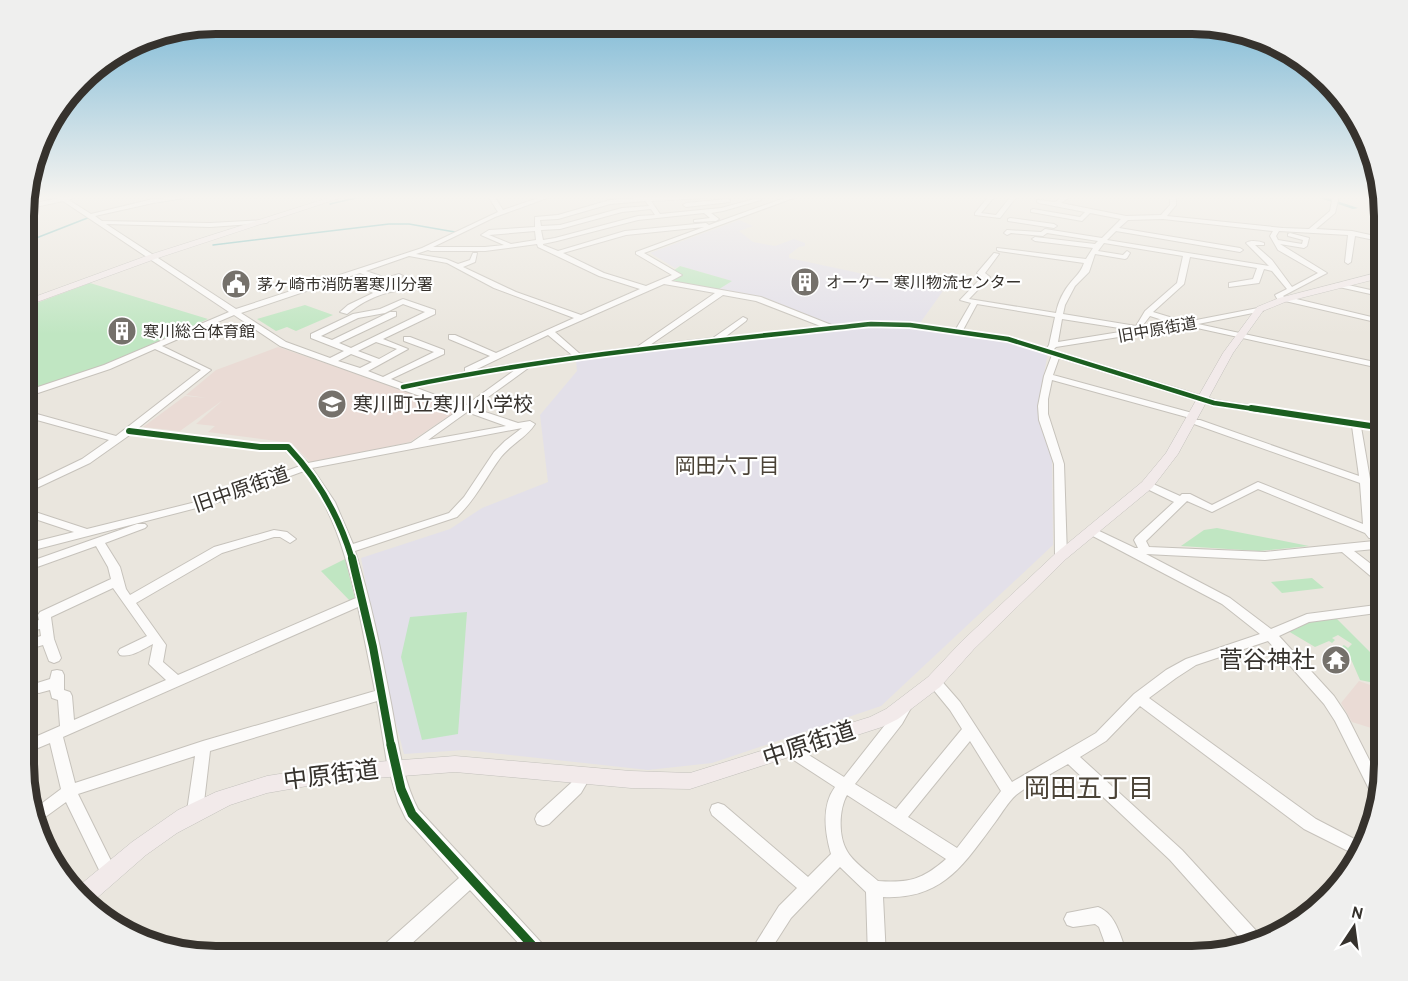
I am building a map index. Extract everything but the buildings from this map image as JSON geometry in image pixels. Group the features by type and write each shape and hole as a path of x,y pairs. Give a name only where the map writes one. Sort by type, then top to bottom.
{"main road":[{"path":"34,300 152,256 198,242"},
{"path":"1260,309 1287,296 1373,277"},
{"name":"中原街道","path":"87,892 150,840 195,812 233,794 272,782 395,767 454,764 663,782 690,781 876,722 905,705 934,682 968,645 1061,556 1147,485 1195,419 1202,400 1240,336 1260,309"}],"street":[{"path":"131,242 283,344 516,426"},
{"path":"34,391 107,367 235,312 424,249 439,242"},
{"path":"502,242 511,245"},
{"path":"424,249 485,249 539,242 540,246 618,282 648,290"},
{"path":"557,253 595,242"},
{"path":"461,375 496,356 678,275 638,254 673,242"},
{"path":"1061,556 1059,464 1057,451 1043,415 1048,376 1060,305 1072,285 1085,272 1088,261 1102,242"},
{"path":"1105,242 1125,257"},
{"path":"1113,242 1274,269"},
{"path":"1127,242 1240,250"},
{"path":"1280,242 1286,254 1299,256 1323,273 1287,296"},
{"path":"1348,262 1351,242"},
{"path":"1262,244 1249,243 1266,256 1287,296 1373,319"},
{"path":"1088,261 998,251 981,273 986,277 964,300 1146,331"},
{"path":"408,254 423,260 449,262 555,309 582,318"},
{"path":"456,267 473,261 475,254"},
{"path":"1146,331 1139,325 1148,313 1180,284 1187,255"},
{"path":"1266,256 1299,256"},
{"path":"1232,285 1256,281 1254,277 1261,267"},
{"path":"359,270 386,281"},
{"path":"380,293 368,288 399,276"},
{"path":"665,282 758,299 834,328"},
{"path":"344,312 352,305 406,283 420,285"},
{"path":"1342,285 1373,292"},
{"path":"638,350 721,293"},
{"path":"330,361 352,351 432,312 403,301 382,310 356,316 314,336 332,343 352,351 379,362"},
{"path":"959,331 975,302"},
{"name":"旧中原街道","path":"1053,350 1260,309"},
{"path":"382,310 412,322"},
{"path":"1148,313 1187,324 1373,365"},
{"path":"332,343 393,314"},
{"path":"715,341 742,319"},
{"path":"403,387 578,356 885,323 1008,339 1053,350 1202,400 1373,426"},
{"path":"550,332 578,356"},
{"path":"452,337 496,356"},
{"path":"360,372 404,349 376,339"},
{"path":"383,380 441,352 407,339"},
{"path":"34,486 86,461 129,431 207,370 155,346"},
{"path":"415,444 528,365"},
{"path":"1048,376 1195,419 1373,483"},
{"path":"34,416 116,439"},
{"name":"旧中原街道","path":"157,518 212,501 308,466 530,424 504,447 465,503 453,515 351,548"},
{"path":"1356,424 1365,481 1369,531"},
{"path":"129,431 260,447 288,447 308,466 335,512 351,548 395,767 404,801 412,814 533,946"},
{"path":"1147,485 1181,501"},
{"path":"1139,551 1140,540 1186,496 1212,509 1258,485 1369,531 1373,535"},
{"path":"35,515 87,533"},
{"path":"35,546 157,518"},
{"path":"35,564 157,518"},
{"path":"1091,531 1139,551 1226,601 1270,635 1329,700 1341,718 1373,781"},
{"path":"129,601 218,550 274,533 283,534 290,539"},
{"path":"98,541 114,567 120,590 160,645 156,664 177,682"},
{"path":"1139,551 1265,556 1373,545"},
{"path":"1344,548 1373,572"},
{"path":"54,658 44,615 118,581"},
{"path":"35,743 363,600"},
{"path":"905,705 897,720 838,795 833,819 834,836 840,856 874,889 897,890 920,886 940,875 959,858 1010,791 1101,737 1139,698 1191,662 1270,635 1307,618 1373,609"},
{"path":"35,626 45,623"},
{"path":"125,652 155,638"},
{"path":"35,643 48,639"},
{"path":"39,688 57,679 57,694 70,694 61,731 69,791 110,873"},
{"path":"934,682 955,706 1010,791"},
{"path":"41,812 69,791 203,747 382,694"},
{"path":"1139,698 1310,824 1354,846"},
{"path":"897,819 971,729"},
{"path":"195,812 203,747"},
{"path":"790,751 959,858"},
{"path":"1069,756 1176,855 1250,936"},
{"path":"543,819 576,788 583,776"},
{"path":"718,810 808,887"},
{"path":"763,946 785,912 840,856"},
{"path":"395,946 471,878"},
{"path":"874,889 877,946"},
{"path":"1073,919 1098,915 1106,922 1115,946"}],"shaded area":[{"path":"680,242 753,242 775,246 786,242 802,242 805,243 805,246 799,247 789,255 789,258 943,291 920,323 892,321 833,325 760,297 719,289 731,281 680,266 675,268 650,253"},
{"path":"886,325 1006,341 1048,353 1038,405 1052,455 1053,545 881,706 712,763 648,770 465,750 404,754 386,686 361,558 450,529 482,508 548,482 540,415 577,371 576,360"},
{"name":"寒川町立寒川小学校","path":"278,347 459,409 410,442 311,463 291,443 208,432 215,426 196,424 223,400 180,431 143,427 185,396 207,398 186,395 216,370"},
{"path":"1359,681 1373,686 1373,729 1352,722 1341,703"}],"green space":[{"path":"680,266 732,281 716,291 670,281 680,275 673,271"},
{"path":"90,283 208,319 98,368 34,390 34,304"},
{"path":"305,305 333,315 296,331 287,327 276,331 257,319"},
{"path":"1217,528 1309,546 1259,551 1181,546 1204,530"},
{"path":"345,559 355,599 351,602 321,571"},
{"path":"1312,578 1324,588 1282,593 1271,582"},
{"path":"467,612 458,734 422,740 401,657 410,617"},
{"path":"1336,618 1373,655 1373,683 1360,680 1350,657 1339,648 1344,645 1348,648 1352,644 1338,635 1332,638 1335,640 1332,643 1329,641 1315,647 1288,631 1309,622"}],"waterway":[{"path":"213,245 240,242"}],"cycle path":[{"path":"403,387 577,356 871,324 910,325 1008,339 1214,403 1373,426"},
{"path":"129,431 260,447 288,447 305,465 330,502 354,564 378,671 394,763 406,802 412,814 533,946"}],"place":[{"name":"オーケー 寒川物流センター","path":"805,282"},
{"name":"茅ヶ崎市消防署寒川分署","path":"236,284"},
{"name":"寒川総合体育館","path":"122,331"},
{"name":"寒川町立寒川小学校","path":"332,404"},
{"name":"菅谷神社","path":"1336,660"}],"district":[{"name":"岡田六丁目","path":"727,466"},
{"name":"岡田五丁目","path":"1089,788"}]}
